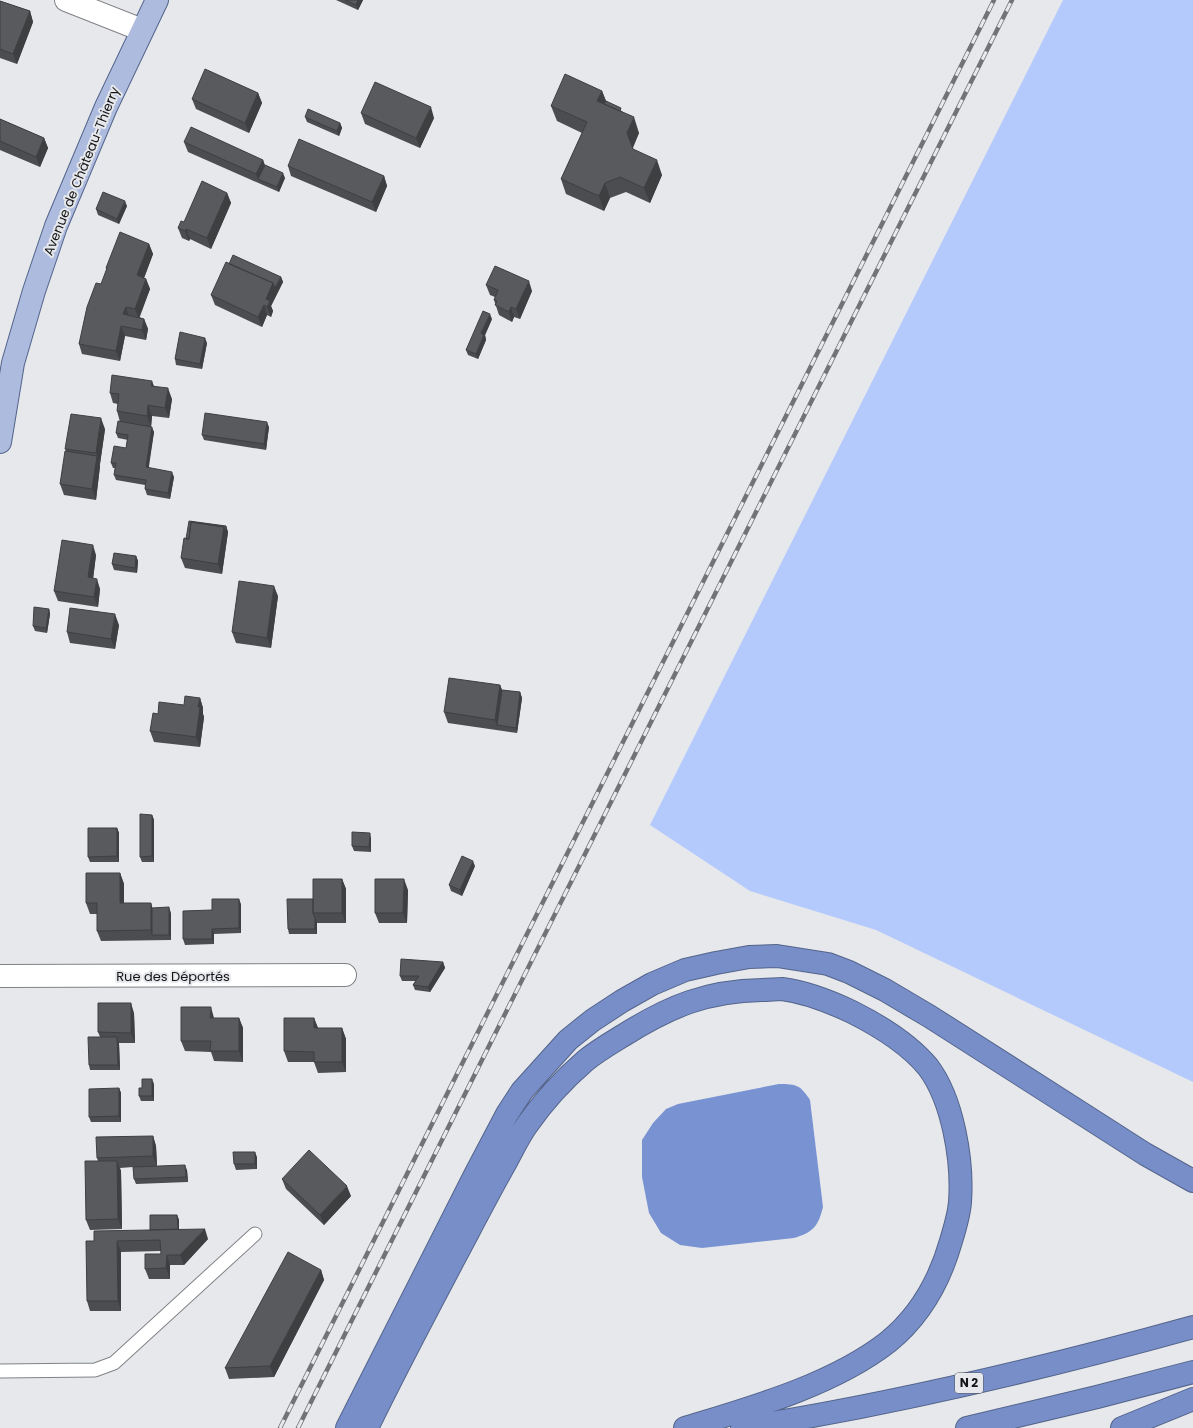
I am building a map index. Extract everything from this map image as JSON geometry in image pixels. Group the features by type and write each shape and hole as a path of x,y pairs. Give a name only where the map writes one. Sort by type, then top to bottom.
{"highway":[{"path":"347,1428 475,1175 507,1114 522,1091 568,1040 593,1020 652,984 686,970 749,957 777,956 828,964 849,972 885,990 929,1016 1144,1154 1193,1181"},
{"path":"367,1428 489,1192 526,1127 560,1084 587,1059 615,1040 650,1019 683,1003 716,994 746,990 782,989 812,996 840,1006 894,1036 915,1053 929,1069 941,1088 949,1112 956,1142 960,1174 960,1202 955,1228 940,1274 928,1298 907,1324 890,1340 870,1355 844,1370 810,1386 747,1409 685,1428"},
{"name":"N 2","path":"742,1428 796,1419 1013,1374 1193,1327"},
{"path":"967,1428 1193,1372"},
{"path":"1122,1428 1193,1399"}],"main road":[{"name":"Avenue de Château-Thierry","path":"0,442 13,363 34,291 56,226 106,107 157,0"}],"street":[{"path":"66,0 142,30"},
{"name":"Rue des Déportés","path":"0,976 345,976"}],"lane":[{"path":"0,1371 95,1370 114,1363 255,1234"}],"shaded area":[{"path":"1063,0 1193,0 1193,1082 876,930 750,891 650,825"},
{"path":"779,1084 798,1086 810,1100 823,1207 814,1228 794,1238 702,1248 680,1245 661,1233 649,1213 642,1177 642,1140 653,1123 666,1109 678,1104"}],"building":[{"path":"345,0 358,0 356,5"},
{"path":"0,1 30,11 13,54 0,49"},
{"path":"205,69 258,93 245,123 192,99"},
{"path":"565,74 602,91 597,101 634,117 627,133 633,149 657,160 644,188 620,177 605,183 599,196 561,179 587,122 551,106"},
{"path":"375,82 431,107 416,138 361,113"},
{"path":"606,101 621,108 620,111 604,104"},
{"path":"308,109 340,123 337,131 305,117"},
{"path":"0,119 44,138 36,157 0,141"},
{"path":"191,127 263,160 256,174 184,142"},
{"path":"299,139 384,176 372,202 288,166"},
{"path":"265,165 283,173 277,187 258,179"},
{"path":"202,181 227,193 207,238 186,229 185,231 178,228 181,221 184,222"},
{"path":"103,192 125,201 117,219 96,209"},
{"path":"120,232 149,244 137,275 146,279 135,309 126,307 123,314 144,319 142,330 121,326 116,351 79,344 87,307 96,283 101,284"},
{"path":"233,255 281,277 275,288 273,283 229,264"},
{"path":"226,262 273,283 266,299 270,301 267,307 264,305 258,317 211,295"},
{"path":"495,266 529,281 516,309 511,307 509,312 495,305 497,301 494,300 498,290 486,285"},
{"path":"483,311 490,314 481,333 484,335 476,354 466,350"},
{"path":"180,332 205,338 200,364 175,359"},
{"path":"112,375 152,381 151,386 168,388 165,408 148,405 147,416 117,411 119,394 110,393"},
{"path":"205,413 267,422 264,444 202,435"},
{"path":"71,414 101,418 96,453 65,449"},
{"path":"118,421 152,427 146,467 172,472 168,493 145,489 146,480 114,475 116,463 111,463 114,446 126,448 128,435 116,433"},
{"path":"65,451 97,456 92,489 60,484"},
{"path":"189,521 226,526 226,532 224,527 191,522 189,539 186,539"},
{"path":"191,522 224,527 218,564 181,558 184,538 189,539"},
{"path":"62,540 93,545 88,577 97,579 94,597 54,591"},
{"path":"114,553 136,556 135,568 112,564"},
{"path":"239,581 274,586 267,638 232,632"},
{"path":"34,607 49,609 46,628 33,626"},
{"path":"70,608 115,614 111,639 67,632"},
{"path":"449,678 500,685 495,720 444,712"},
{"path":"502,690 520,692 516,728 497,725"},
{"path":"185,696 200,698 196,737 150,731 153,713 158,714 159,702 184,705"},
{"path":"140,814 152,815 152,856 140,857"},
{"path":"88,828 117,828 117,856 88,857"},
{"path":"352,832 370,833 369,847 352,846"},
{"path":"462,856 473,861 460,890 449,885"},
{"path":"86,873 120,873 120,903 151,903 151,930 97,931 97,903 86,903"},
{"path":"313,879 342,879 342,913 313,913"},
{"path":"375,879 404,879 403,913 375,913"},
{"path":"212,899 239,899 239,928 212,929 212,939 183,939 183,911 212,910"},
{"path":"287,899 313,899 315,929 288,929"},
{"path":"169,907 169,935 152,935 152,908"},
{"path":"401,959 443,962 428,987 413,985 419,976 400,976"},
{"path":"98,1003 131,1003 131,1033 98,1032"},
{"path":"181,1007 211,1007 210,1018 239,1018 239,1051 210,1051 211,1041 181,1041"},
{"path":"284,1018 314,1018 314,1028 342,1028 342,1062 314,1062 314,1052 284,1051"},
{"path":"88,1037 117,1037 118,1065 89,1065"},
{"path":"142,1079 152,1079 152,1096 139,1096 139,1088 142,1088"},
{"path":"119,1088 119,1116 89,1117 89,1089"},
{"path":"153,1136 153,1156 97,1158 96,1137"},
{"path":"309,1150 347,1186 320,1215 282,1179"},
{"path":"233,1152 255,1152 255,1164 234,1164"},
{"path":"85,1161 117,1161 118,1219 86,1220"},
{"path":"185,1165 186,1177 134,1179 133,1167"},
{"path":"150,1215 177,1215 178,1229 150,1230"},
{"path":"205,1229 180,1255 167,1255 166,1268 145,1269 145,1254 161,1254 160,1240 117,1241 118,1301 87,1301 86,1241 94,1241 94,1231"},
{"path":"288,1252 321,1270 270,1366 225,1368"}],"railway":[{"path":"280,1428 994,0"},
{"path":"298,1428 1012,0"}]}
